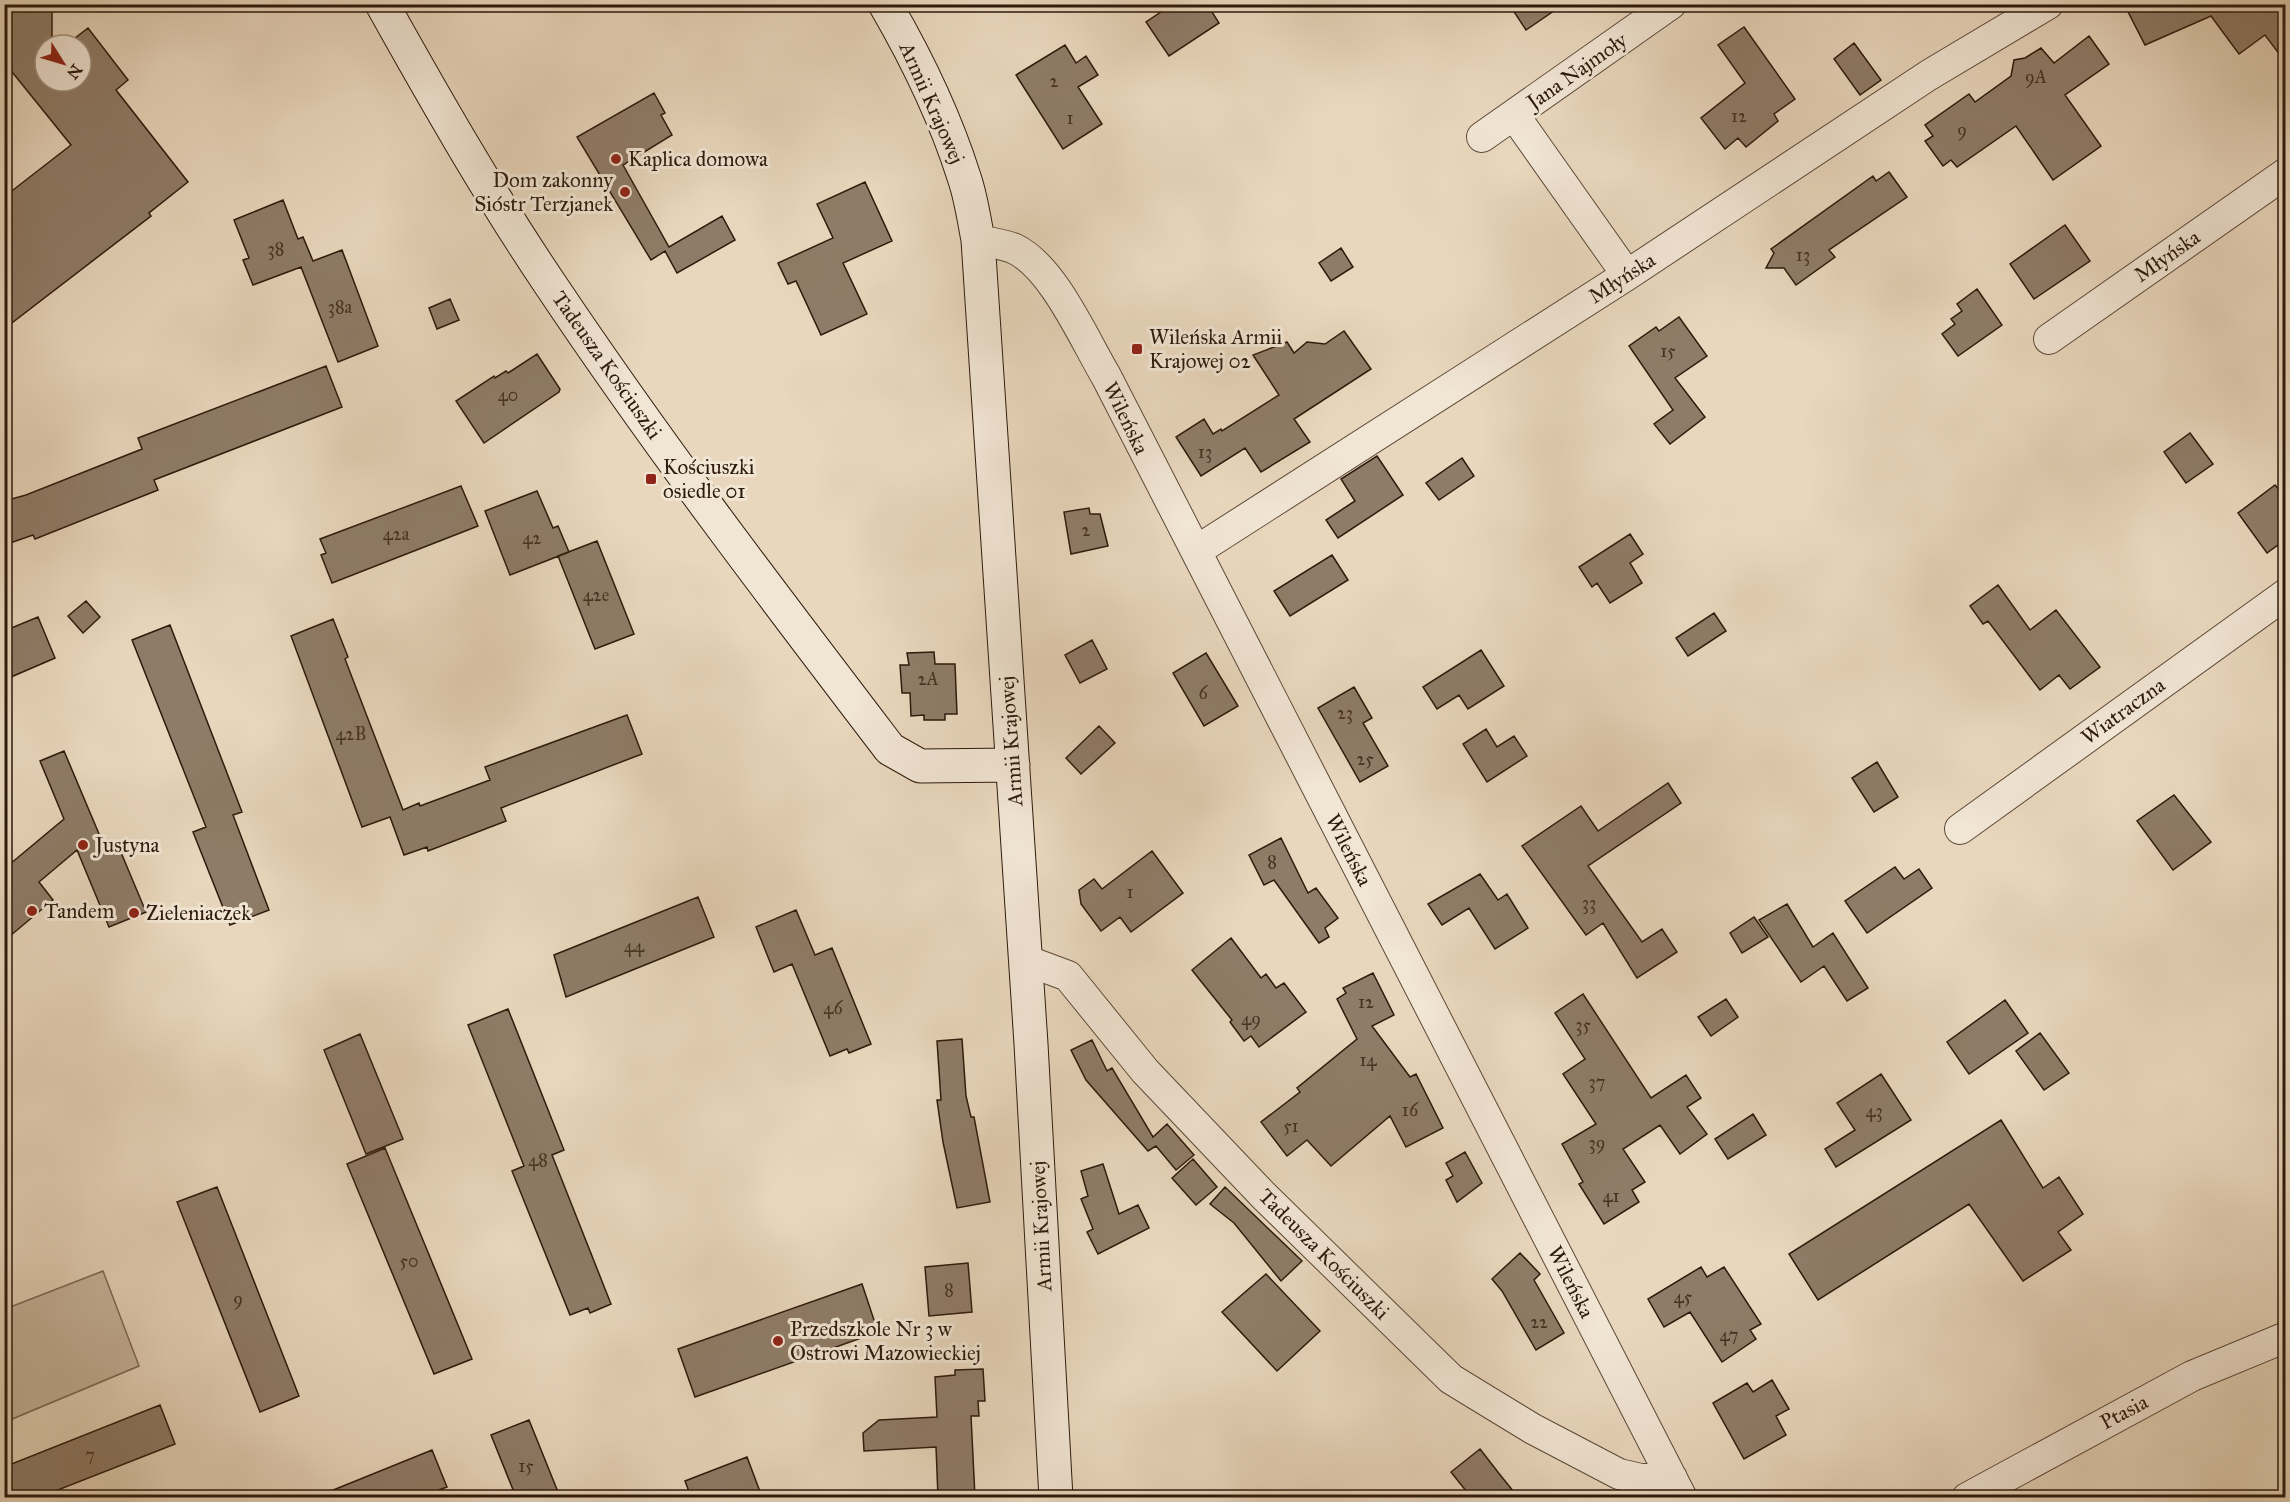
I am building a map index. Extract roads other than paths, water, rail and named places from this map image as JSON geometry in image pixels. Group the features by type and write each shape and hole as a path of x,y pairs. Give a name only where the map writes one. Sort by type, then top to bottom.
{"main road":[{"name":"Tadeusza Kościuszki","path":"382,4 422,76 549,283 763,582 890,749 920,766 1013,765"},
{"name":"Armii Krajowej","path":"885,4 937,104 949,134 965,179 978,240 1013,765 1056,1497"}],"street":[{"name":"Jana Najmoły","path":"1482,137 1671,4"},
{"name":"Młyńska","path":"1196,551 1627,275 1929,75 2048,4"},
{"path":"1514,115 1627,275"},
{"name":"Młyńska","path":"2049,339 2286,173"},
{"name":"Wileńska","path":"978,240 1014,248 1033,261 1049,279 1106,376 1677,1488"},
{"name":"Wiatraczna","path":"1960,829 2286,594"},
{"name":"Tadeusza Kościuszki","path":"1024,960 1068,976 1161,1088 1263,1195 1451,1379 1533,1429 1619,1474 1677,1488"},
{"name":"Ptasia","path":"1967,1497 2192,1376 2286,1337"}],"place":[{"name":"Kaplica domowa","path":"616,159"},
{"name":"Dom zakonny Sióstr Terzjanek","path":"625,192"},
{"name":"Wileńska Armii Krajowej 02","path":"1137,349"},
{"name":"Kościuszki osiedle 01","path":"651,479"},
{"name":"Justyna","path":"83,845"},
{"name":"Tandem","path":"32,911"},
{"name":"Zieleniaczek","path":"134,913"},
{"name":"Przedszkole Nr 3 w Ostrowi Mazowieckiej","path":"778,1341"}]}
